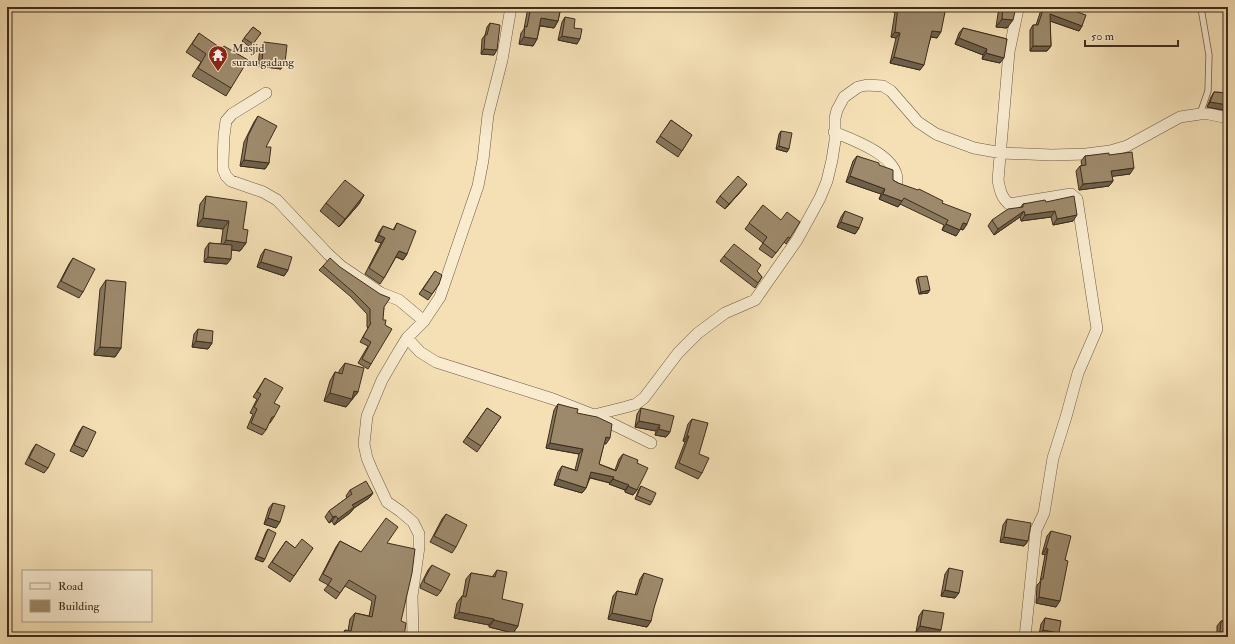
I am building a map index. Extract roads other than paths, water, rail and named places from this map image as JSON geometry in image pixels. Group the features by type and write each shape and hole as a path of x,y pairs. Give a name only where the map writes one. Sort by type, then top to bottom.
{"street":[{"path":"413,637 412,596 419,547 419,534 413,522 387,502 367,458 364,444 367,416 382,380 407,338 424,321 440,297 478,186 483,160 488,115 502,60 511,7"},
{"path":"1018,10 1009,52 1002,153 998,180 1003,199 1009,204 1071,194 1077,200 1097,329 1078,374 1053,458 1044,513 1036,530 1025,637"},
{"path":"594,415 636,404 644,398 664,370 698,333 725,313 755,300 797,240 820,198 827,182 832,160 837,110 844,97 858,87 867,85 883,86 891,91 918,122 936,134 974,148 1002,153 1079,154 1110,151 1127,146 1180,117 1209,114 1228,118"},
{"path":"266,93 244,105 228,118 224,136 223,169 226,176 231,181 271,195 290,212 328,254 341,266 381,293 399,300 424,321"},
{"path":"834,132 873,149 892,166 898,179 897,182"},
{"path":"407,338 420,352 436,362 553,399 594,415 651,443"}],"lane":[{"path":"1200,114 1208,91 1209,55 1201,8"}],"place":[{"name":"Masjid surau gadang","path":"218,72"}]}
